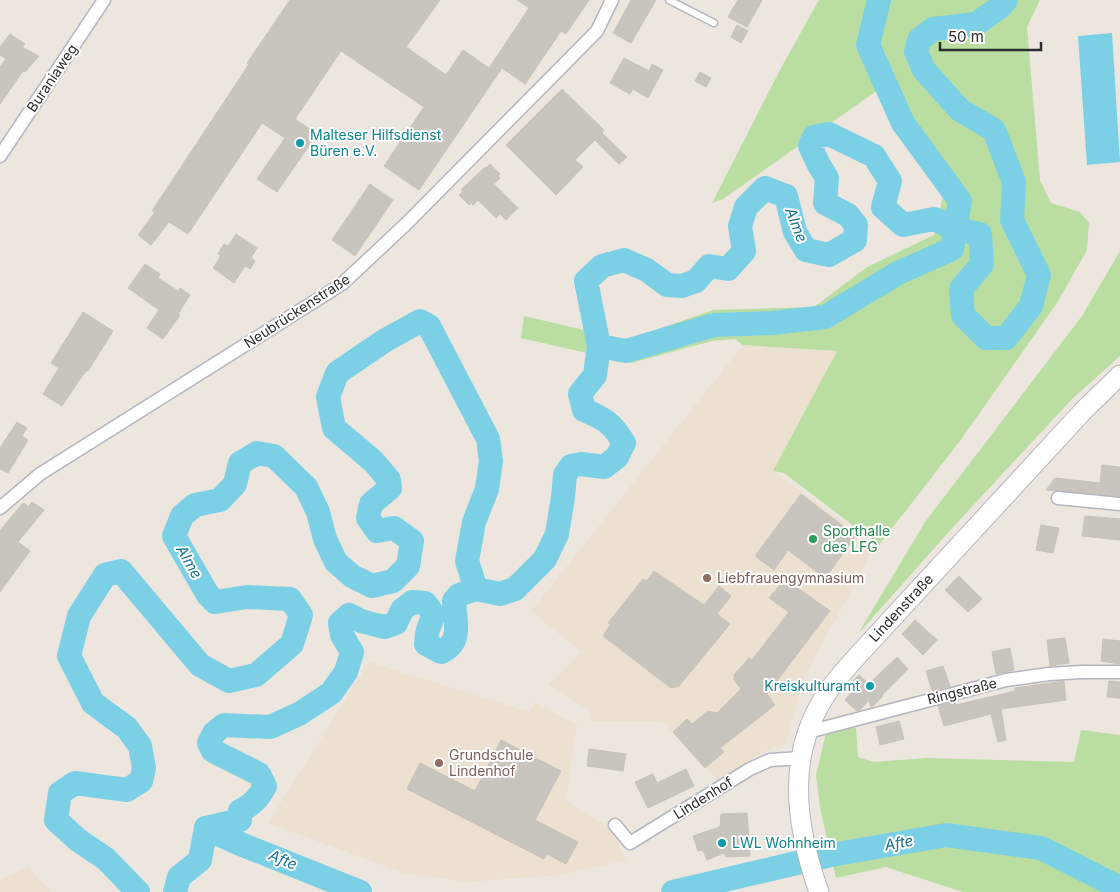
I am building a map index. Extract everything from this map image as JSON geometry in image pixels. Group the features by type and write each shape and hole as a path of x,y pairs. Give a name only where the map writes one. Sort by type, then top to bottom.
{"main road":[{"name":"Lindenstraße","path":"817,887 801,831 798,810 798,785 801,758 808,732 828,691 841,674 1084,409 1120,375"}],"street":[{"name":"Buraniaweg","path":"0,156 104,0"},
{"name":"Neubrückenstraße","path":"0,508 40,474 342,284 406,224 597,31 612,0"},
{"path":"1058,498 1120,504"},
{"name":"Ringstraße","path":"808,732 1006,680 1049,674 1120,672"},
{"name":"Lindenhof","path":"615,824 630,843 750,769 770,760 801,758"}],"lane":[{"path":"669,0 714,23"}],"shaded area":[{"name":"Liebfrauengymnasium","path":"743,345 837,351 774,471 876,546 806,673 786,743 763,752 718,780 661,721 590,721 591,711 548,685 581,652 531,611"},
{"name":"Grundschule Lindenhof","path":"369,662 529,712 535,702 577,725 566,801 612,829 626,860 560,875 467,882 403,873 268,823"},
{"path":"28,867 52,892 0,892 0,880"}],"green space":[{"path":"819,0 869,0 861,46 878,90 723,199 712,203 782,66"},
{"path":"891,0 1040,0 1027,27 1040,180 1051,203 1080,212 1089,223 1087,250 1057,303 960,441 879,545 784,473 773,471 837,351 743,345 735,339 712,341 631,363 521,338 524,316 627,340 713,310 814,307 867,267 934,235 944,192 896,127 878,90 896,80 879,46 887,6"},
{"path":"1120,251 1120,356 1071,400 954,526 858,634 925,522 1082,316"},
{"path":"856,728 858,757 873,762 926,758 1074,762 1081,730 1120,735 1120,892 963,892 886,867 836,878 820,808 816,775 827,729"}],"water":[{"path":"1112,33 1120,162 1087,165 1078,36"}],"building":[{"path":"290,0 440,0 406,47 446,75 463,50 489,68 529,8 517,0 589,0 566,34 561,31 525,84 502,68 419,190 384,166 424,107 341,51 295,119 317,134 277,192 257,179 285,138 262,123 188,234 169,222 151,245 138,235 155,212 152,211 249,64 247,63"},
{"path":"631,0 656,0 631,43 613,33"},
{"path":"738,0 762,0 747,27 728,17"},
{"path":"737,25 748,31 741,43 731,37"},
{"path":"10,34 25,44 22,47 39,56 25,72 23,71 0,104 0,67 6,59 0,55 0,47"},
{"path":"624,58 649,71 652,64 663,70 648,98 633,89 630,94 610,83"},
{"path":"700,72 711,78 706,87 695,81"},
{"path":"562,89 604,130 602,133 627,157 619,164 595,140 575,160 583,167 556,195 506,145"},
{"path":"490,164 500,174 498,176 500,178 494,184 518,208 506,220 500,214 496,218 478,200 473,205 471,203 469,205 459,195 463,192 461,190"},
{"path":"370,184 393,200 355,256 332,240"},
{"path":"236,234 257,248 251,258 255,261 250,269 245,266 234,283 213,268 221,256 218,254 224,244 228,246"},
{"path":"145,264 160,274 158,278 178,291 180,288 190,295 178,314 180,315 163,339 147,328 159,310 128,288"},
{"path":"83,312 113,331 88,371 80,379 62,406 43,394 59,368 51,363"},
{"path":"17,422 27,428 22,436 28,440 8,473 0,469 0,448"},
{"path":"1102,465 1120,467 1120,496 1046,490 1055,478 1100,483"},
{"name":"Sporthalle des LFG","path":"801,494 856,536 825,578 788,550 774,570 755,556"},
{"path":"32,502 44,510 18,542 30,551 0,592 0,531 21,505 24,503 28,507"},
{"path":"1085,516 1120,519 1120,540 1082,536"},
{"path":"1041,525 1059,528 1053,553 1036,550"},
{"path":"654,571 704,605 719,586 731,596 717,614 730,624 679,686 671,688 603,636 611,624 608,623 643,579 647,581"},
{"path":"959,576 982,599 968,612 945,590"},
{"path":"785,579 830,611 767,694 775,705 720,748 724,752 705,768 673,732 687,719 692,724 708,711 717,713 741,689 734,680 734,675 749,658 752,660 789,612 769,598"},
{"path":"915,620 937,640 923,655 902,634"},
{"path":"1065,638 1069,663 1050,666 1047,640"},
{"path":"1103,639 1120,641 1120,664 1101,661"},
{"path":"1010,648 1014,670 996,674 992,652"},
{"name":"Kreiskulturamt","path":"897,657 908,669 873,706 871,707 869,700 857,711 845,700 851,693 846,688 859,675 869,684"},
{"path":"943,666 950,686 932,691 926,671"},
{"path":"1064,681 1066,700 1001,709 1006,740 998,742 991,714 944,726 938,706 955,702 956,705 1015,691 1015,688"},
{"path":"1109,681 1120,682 1120,698 1107,697"},
{"path":"899,721 904,739 880,745 876,727"},
{"name":"Grundschule Lindenhof","path":"501,740 561,771 535,820 578,842 566,864 547,854 544,859 407,789 420,763 475,791"},
{"path":"589,749 626,754 623,771 587,766"},
{"path":"686,769 694,786 648,808 635,782 653,774 657,783"},
{"name":"LWL Wohnheim","path":"747,813 750,856 726,857 724,853 707,860 703,850 698,851 693,836 720,827 721,814"}],"waterway":[{"name":"Alme","path":"599,346 626,351 714,325 772,323 825,317 898,273 952,249 960,201 903,123 868,45 879,0"},
{"name":"Alme","path":"206,828 240,820 240,811 249,806 265,786 259,774 213,751 209,743 214,733 224,725 270,727 299,714 331,693 346,672 352,652 342,635 340,623 349,615 361,621 384,627 396,623 402,610 412,602 425,603 433,614 427,632 426,644 441,652 448,648 455,637 454,601 459,595 476,589 500,594 515,589 545,559 557,534 565,475 571,466 581,464 604,467 617,457 624,443 607,422 584,410 580,394 595,375 599,346 586,281 602,266 624,260 647,270 667,285 682,286 696,281 709,266 728,269 744,251 740,226 746,207 765,188 786,196 795,232 806,250 829,255 855,240 856,225 848,215 825,203 827,178 810,146 814,137 829,134 874,156 890,181 883,207 903,225 934,219 956,229 980,234 982,264 961,289 963,315 986,338 1006,338 1031,306 1039,275 1012,220 1014,182 994,130 960,110 924,70 916,52 919,40 933,29 976,24 1000,7 1006,0"},
{"name":"Alme","path":"138,892 106,859 78,840 56,820 60,793 75,783 127,790 141,781 144,768 140,746 127,728 93,703 69,656 79,616 105,575 121,571 200,665 229,681 256,675 292,644 301,615 290,599 247,597 215,602 208,595 174,536 182,516 195,505 220,500 235,484 240,463 257,453 274,456 306,487 318,512 325,539 336,562 352,576 372,586 393,581 408,566 412,541 394,528 377,531 368,518 371,504 390,488 389,480 374,462 334,428 328,397 337,373 384,341 420,321 429,326 488,439 491,461 487,489 474,522 467,561 476,589"},
{"name":"Afte","path":"206,828 233,841 360,892"},
{"name":"Alme","path":"175,892 179,877 200,860 206,828"},
{"name":"Afte","path":"673,892 831,855 946,835 1041,848 1120,888"}],"place":[{"name":"Malteser Hilfsdienst Büren e.V.","path":"300,143"},
{"name":"Sporthalle des LFG","path":"813,539"},
{"name":"Liebfrauengymnasium","path":"707,578"},
{"name":"Kreiskulturamt","path":"870,686"},
{"name":"Grundschule Lindenhof","path":"439,763"},
{"name":"LWL Wohnheim","path":"722,843"}]}
